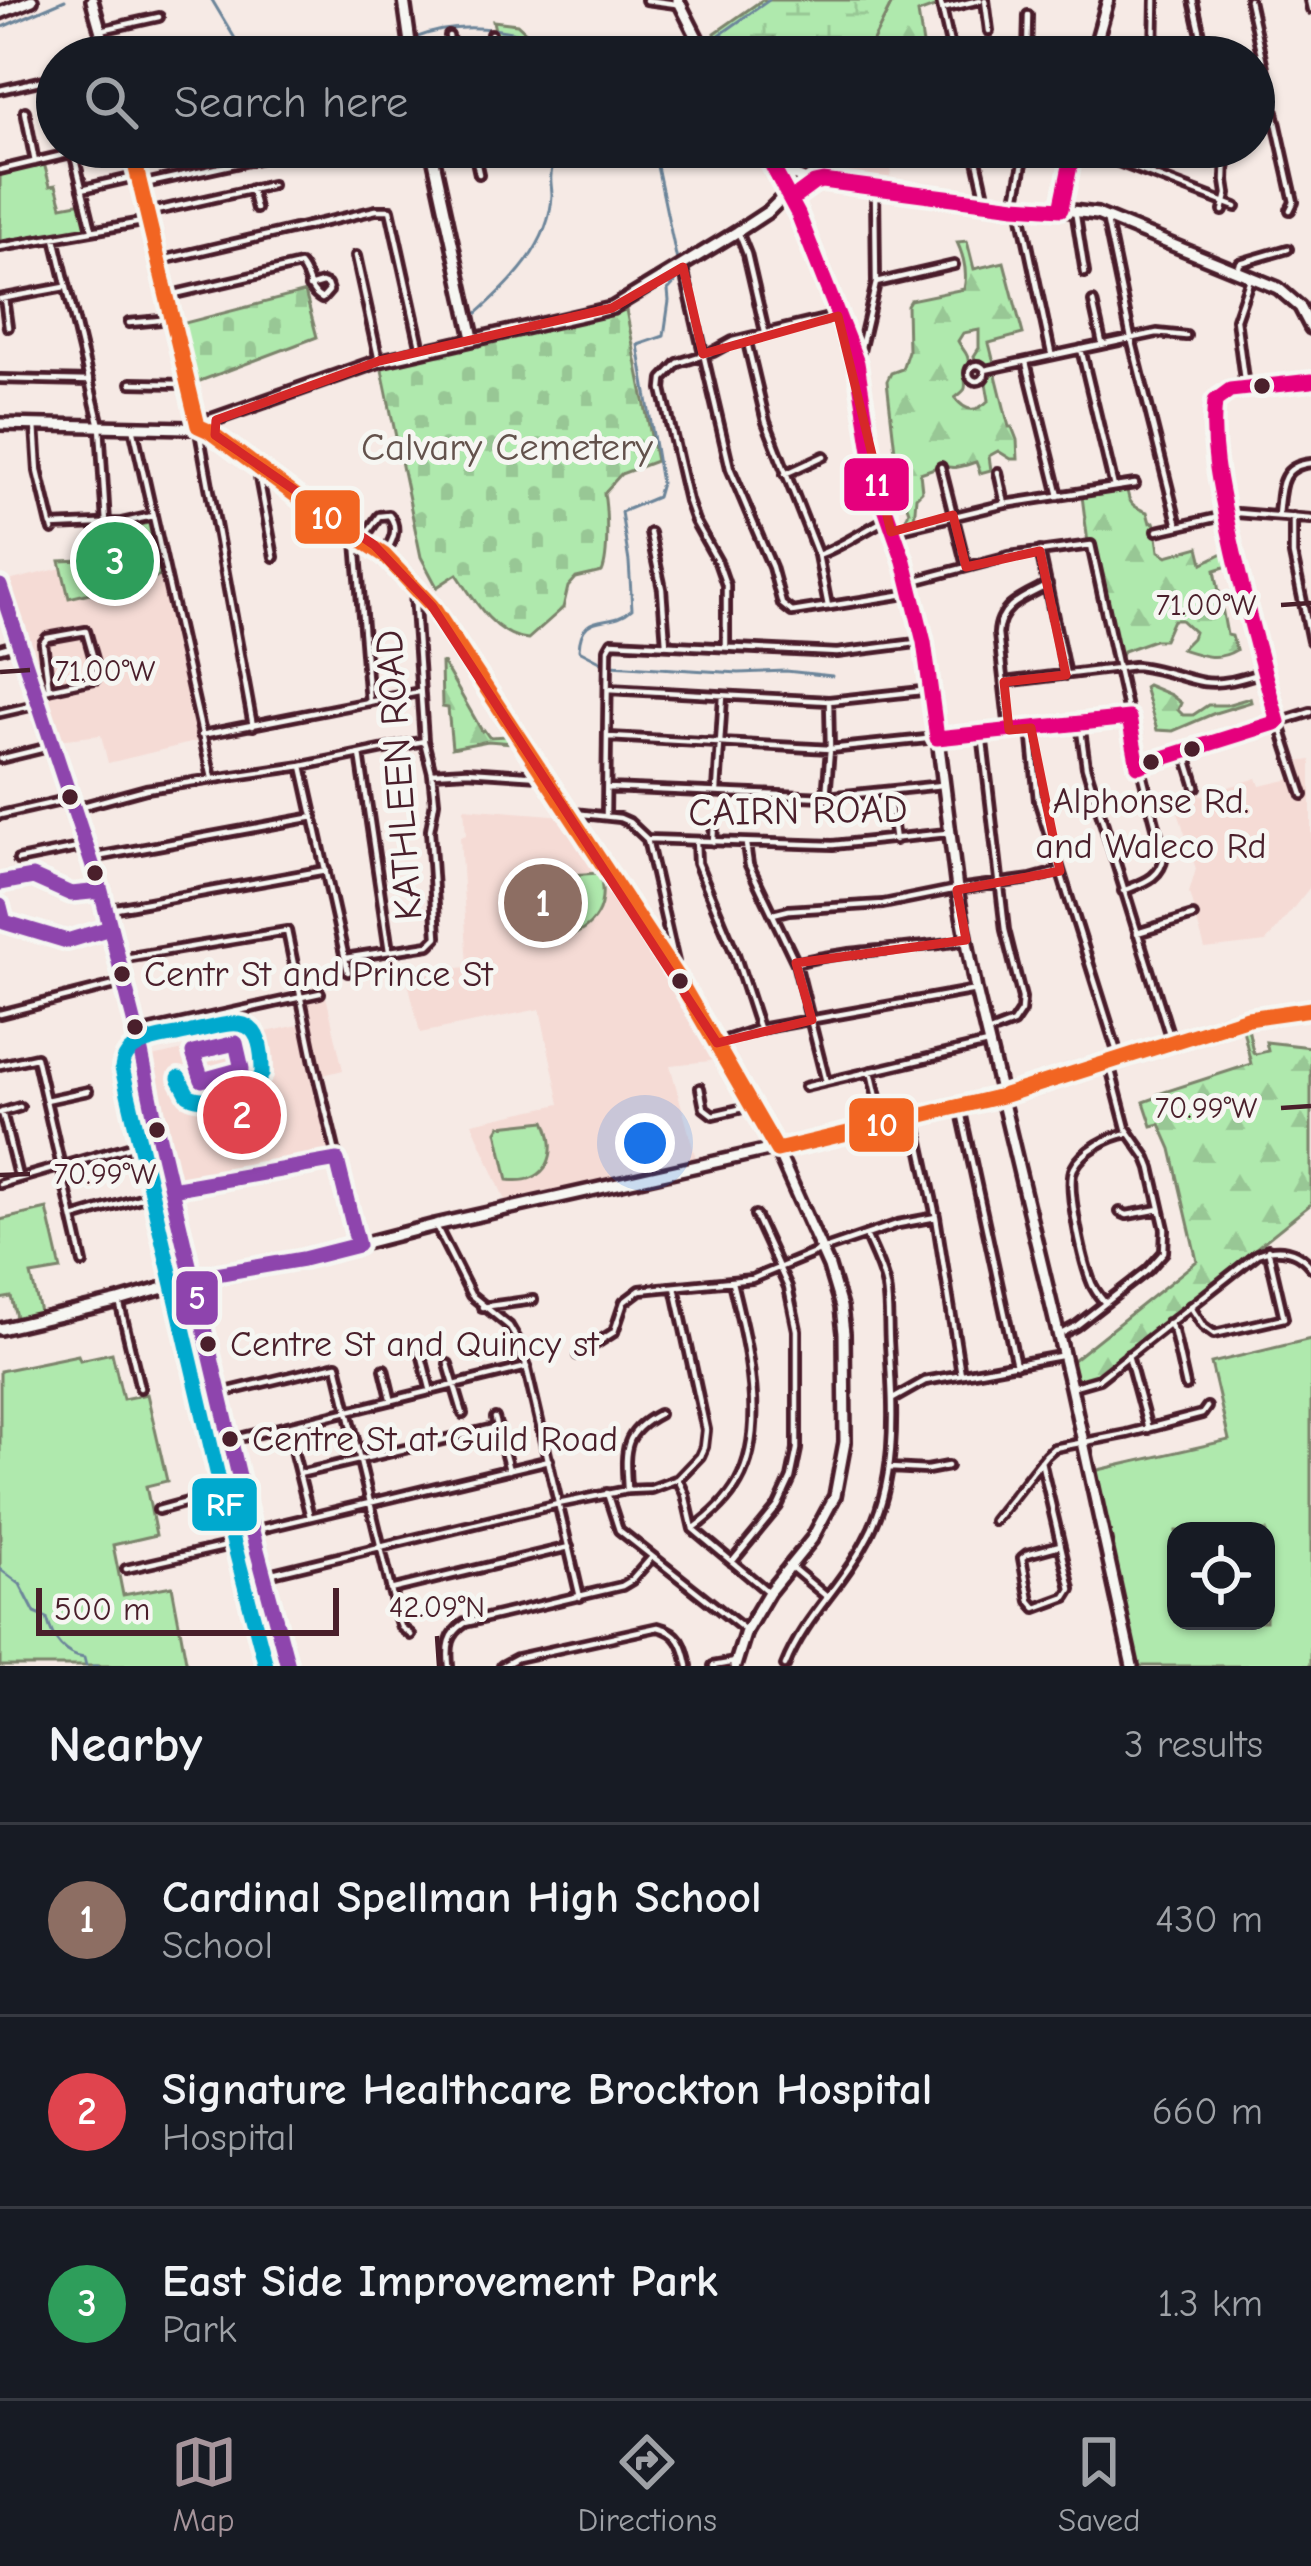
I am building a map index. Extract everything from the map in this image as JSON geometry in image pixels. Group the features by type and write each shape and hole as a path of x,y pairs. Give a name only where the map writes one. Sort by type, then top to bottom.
{"main road":[{"path":"0,13 32,0"},
{"path":"92,0 102,36"},
{"path":"404,0 409,36"},
{"path":"1095,36 1108,0"},
{"path":"679,2 696,36"},
{"path":"136,168 198,426 384,555 432,606 717,1043 777,1150 822,1250 835,1283 844,1333 844,1457 824,1519 769,1592 746,1631 735,1664"},
{"path":"436,168 473,338"},
{"path":"773,168 857,363 876,482 911,587 932,690 956,890 976,990 1132,1666"},
{"path":"780,168 814,183 837,182 1106,217 1278,288 1308,315 1311,328"},
{"path":"1061,209 1072,168"},
{"path":"0,424 198,426 379,361 611,308 814,183"},
{"path":"215,435 216,420"},
{"path":"0,586 106,910 288,1666"},
{"path":"0,1329 193,1278 303,1259 915,1118 1249,1018 1311,1009"}],"street":[{"path":"646,0 679,2"},
{"path":"940,0 948,36"},
{"path":"942,9 983,0 989,31"},
{"path":"1155,36 1156,0"},
{"path":"1193,0 1201,36"},
{"path":"1249,0 1257,36"},
{"path":"1309,0 1311,10"},
{"path":"1028,16 1028,36"},
{"path":"101,31 159,17"},
{"path":"0,90 36,83"},
{"path":"0,170 35,162 25,111"},
{"path":"1275,117 1294,202 1290,210"},
{"path":"77,168 92,231"},
{"path":"82,189 205,168"},
{"path":"478,168 479,174"},
{"path":"979,168 986,202"},
{"path":"1023,168 1017,206 1052,356"},
{"path":"1128,168 1236,208"},
{"path":"1223,207 1227,194 1224,168"},
{"path":"0,247 92,231 272,185"},
{"path":"857,363 876,283 875,188"},
{"path":"251,189 256,209"},
{"path":"158,261 391,210 421,350"},
{"path":"1075,210 1085,273"},
{"path":"1106,217 1178,526"},
{"path":"737,232 765,332"},
{"path":"55,238 100,426 106,523"},
{"path":"1238,271 1240,263 1288,249"},
{"path":"356,256 379,361"},
{"path":"166,296 300,265 310,287"},
{"path":"876,283 954,265"},
{"path":"682,268 730,468 787,610 911,587 966,567 1040,551 1091,545 1138,766 1164,856 1154,878 1123,891"},
{"path":"1245,388 1236,319 1251,275"},
{"path":"8,328 2,298 66,287"},
{"path":"1093,302 1102,344"},
{"path":"726,647 728,598 723,573 688,500 663,379 678,363 746,338 838,316"},
{"path":"129,322 171,319"},
{"path":"986,370 1157,333 1186,336"},
{"path":"746,338 766,422 818,555 828,606"},
{"path":"1081,349 1114,487"},
{"path":"1025,361 1059,496"},
{"path":"0,379 90,381"},
{"path":"1303,795 1264,672 1226,514 1212,407 1220,395 1245,388 1311,382"},
{"path":"131,383 187,384"},
{"path":"35,425 38,471 52,528 152,516"},
{"path":"198,426 253,726"},
{"path":"134,427 212,778"},
{"path":"785,474 824,456"},
{"path":"1278,515 1286,476 1293,467 1311,463"},
{"path":"257,467 274,557"},
{"path":"941,467 966,567"},
{"path":"998,472 1005,504"},
{"path":"893,531 1005,504 1135,484"},
{"path":"1157,531 1249,512 1311,519"},
{"path":"369,702 359,537 379,516 388,515 395,537 384,555"},
{"path":"1293,517 1293,556 1311,641"},
{"path":"818,555 887,519"},
{"path":"650,532 662,589 666,644"},
{"path":"1040,551 1066,675"},
{"name":"KATHLEEN ROAD","path":"345,958 430,945 436,938 430,830 435,802 419,692 414,584"},
{"path":"1010,730 999,620 1013,604 1048,585"},
{"path":"0,713 49,689 97,676 86,631 47,638 49,689"},
{"path":"606,815 608,649 612,643 837,653 924,642"},
{"path":"0,649 18,644"},
{"path":"1004,682 1149,667 1211,683 1264,672"},
{"path":"608,689 830,701 932,690"},
{"path":"201,735 419,692"},
{"path":"716,791 723,695"},
{"path":"826,797 830,701"},
{"path":"1138,766 1311,712"},
{"path":"608,737 830,749 1129,718"},
{"path":"1080,723 1086,767 1172,1043"},
{"path":"1031,728 1038,800 1114,1061 1124,1123 1149,1163 1166,1240 1157,1262 1059,1335"},
{"path":"806,1087 987,1038 1013,1022 1022,1004 1005,930 982,733"},
{"path":"0,815 302,766 424,741"},
{"path":"0,759 53,746"},
{"path":"1185,752 1196,787"},
{"path":"360,754 390,952"},
{"path":"302,766 348,972"},
{"path":"432,773 544,776"},
{"path":"607,788 826,797 943,785"},
{"path":"888,792 895,840"},
{"path":"568,812 629,822 647,839 675,962 672,970"},
{"path":"18,860 314,817"},
{"path":"713,842 715,824"},
{"name":"CAIRN ROAD","path":"647,839 832,845 949,833"},
{"path":"696,842 697,863 735,954 759,1029"},
{"path":"746,844 749,865 796,964 826,1082"},
{"path":"106,910 326,871"},
{"path":"773,914 883,904 1060,871"},
{"path":"1137,933 1193,916"},
{"path":"118,959 287,931 358,1245"},
{"path":"796,964 826,955 966,940"},
{"path":"0,1014 124,983"},
{"path":"717,1043 759,1029 976,990"},
{"path":"136,1033 320,993"},
{"path":"0,1065 36,1057 83,1263"},
{"path":"871,1071 884,1125"},
{"path":"700,1088 704,1108 713,1115 752,1106"},
{"path":"46,1100 88,1091"},
{"path":"19,1178 1,1112 20,1107"},
{"path":"960,1107 1016,1365"},
{"path":"915,1118 961,1374"},
{"path":"1105,1303 1089,1276 1070,1177 1090,1151 1129,1133"},
{"path":"0,1184 159,1138"},
{"path":"73,1218 171,1189 337,1160"},
{"path":"1120,1212 1160,1209"},
{"path":"732,1562 778,1506 797,1449 797,1330 788,1287 755,1215"},
{"path":"578,1355 614,1333 624,1302 640,1290 752,1279 898,1224 936,1217"},
{"path":"435,1225 466,1288 517,1336 580,1597"},
{"path":"785,1666 796,1638 868,1538 890,1468 893,1399 886,1283 866,1235"},
{"path":"1190,1306 1214,1334 1284,1318 1268,1250"},
{"path":"1071,1387 1099,1379 1251,1258 1268,1250 1295,1253 1311,1267"},
{"path":"694,1529 735,1488 751,1447 749,1354 732,1282"},
{"path":"264,1575 607,1493 651,1489 678,1479 700,1456 706,1430 675,1287"},
{"path":"482,1307 533,1300"},
{"path":"119,1301 140,1388"},
{"path":"1168,1324 1186,1386"},
{"path":"421,1353 430,1390"},
{"path":"893,1399 925,1381 1063,1355"},
{"path":"1128,1355 1148,1429"},
{"path":"220,1393 337,1364 390,1590 401,1627 411,1634"},
{"path":"448,1364 463,1414"},
{"path":"230,1440 527,1367"},
{"path":"384,1369 392,1400"},
{"path":"994,1521 1054,1448 1148,1429 1202,1414 1207,1407"},
{"path":"626,1490 628,1443 637,1427 659,1414"},
{"path":"496,1418 509,1470"},
{"path":"287,1426 310,1517"},
{"path":"299,1474 498,1427"},
{"path":"126,1569 310,1517 549,1460"},
{"path":"1041,1461 1071,1589 1064,1599 1036,1608 1030,1601 1022,1558 1060,1545"},
{"path":"890,1468 948,1466"},
{"path":"678,1479 694,1529 769,1592"},
{"path":"158,1510 242,1487"},
{"path":"607,1493 619,1530 746,1631"},
{"path":"390,1590 568,1547"},
{"path":"448,1666 450,1638 465,1623 622,1586 652,1557"},
{"path":"790,1566 827,1597"},
{"path":"502,1666 517,1658 658,1627 678,1636 688,1666"},
{"path":"713,1666 735,1664"}],"highlighted area":[{"path":"683,267 703,354 838,316 891,532 953,515 966,567 1040,551 1066,675 1004,682 1009,730 1031,728 1060,871 957,890 966,940 796,963 812,1020 717,1043 432,606 374,545 215,435 216,420 379,361 612,308"}],"shaded area":[{"path":"789,168 891,168 889,186"},
{"path":"62,568 70,598 162,576 199,741 108,763 101,735 57,740 4,582"},
{"path":"1311,760 1311,886 1266,942 1205,949 1189,893 1196,869 1174,799 1257,778 1260,786 1300,777 1296,762"},
{"path":"464,808 565,816 691,1007 721,1060 670,1065 697,1162 507,1205 472,1123 560,1104 540,1009 420,1033 406,973 468,967 460,837 466,835"},
{"path":"326,996 343,1070 315,1077 333,1156 175,1185 147,1058 308,1023 304,1001"}],"green space":[{"path":"762,0 890,0 891,5 876,36 715,33"},
{"path":"890,0 936,0 937,6 918,13 922,36 875,36"},
{"path":"493,21 517,24 530,36 496,36"},
{"path":"36,165 45,168 62,206 83,202 89,228 0,244 0,175"},
{"path":"967,241 974,269 1004,262 1023,334 989,343 995,367 988,368 974,356 979,330 963,333 958,341 968,367 965,388 955,398 971,409 984,404 989,400 985,378 995,371 1009,427 1017,440 1018,459 998,451 989,456 991,470 980,473 976,462 920,473 922,491 916,497 914,523 909,524 901,489 881,474 892,464 895,451 887,381 891,373 902,369 908,351 910,300 964,289 965,265 957,242"},
{"path":"305,292 317,337 192,384 177,325"},
{"name":"Calvary Cemetery","path":"626,310 656,461 621,474 604,493 607,521 602,572 576,578 568,587 563,608 528,639 516,637 486,615 457,574 437,587 421,557 381,365"},
{"path":"1127,488 1132,504 1160,527 1154,532 1160,532 1159,551 1167,556 1199,547 1203,563 1227,551 1231,555 1228,566 1215,570 1227,635 1232,636 1236,650 1215,657 1181,649 1194,632 1181,620 1173,620 1164,640 1123,651 1120,659 1095,544 1088,543 1082,496"},
{"path":"150,523 162,576 69,598 60,561 83,560 83,555 93,554 93,540 107,534 130,543 129,526"},
{"path":"441,663 482,731 489,737 509,736 513,743 488,741 452,748 448,708 442,707"},
{"path":"1147,685 1181,703 1178,710 1183,715 1193,715 1208,705 1250,698 1251,702 1173,731 1157,730"},
{"path":"599,873 602,896 596,915 583,930 561,939 552,879"},
{"path":"1247,1023 1256,1054 1268,1051 1266,1042 1311,1047 1311,1204 1094,1378 1075,1380 1069,1363 1197,1261 1171,1149 1160,1124 1152,1126 1144,1102 1251,1064 1242,1025"},
{"path":"545,1121 551,1144 547,1164 533,1177 508,1180 497,1131 500,1126"},
{"path":"47,1209 61,1270 31,1275 41,1316 17,1321 11,1297 0,1299 0,1220"},
{"path":"1311,1339 1311,1666 1135,1666 1094,1471 1229,1440 1211,1363"},
{"path":"112,1353 123,1399 147,1394 167,1481 146,1486 156,1535 113,1545 123,1595 172,1586 187,1666 0,1666 0,1371"}],"waterway":[{"path":"0,28 65,0"},
{"path":"212,0 233,36"},
{"path":"718,36 769,0"},
{"path":"422,36 461,28 531,36"},
{"path":"476,314 515,276 536,246 550,213 552,168"},
{"path":"657,168 677,261"},
{"path":"602,662 579,650 581,637 591,624 632,609 621,512 657,497 661,483 638,345 664,336 668,290 679,278"},
{"path":"611,665 832,676"},
{"path":"0,1569 20,1584 35,1613 47,1618 60,1644 84,1658 86,1666"},
{"path":"93,1666 98,1666"}],"transit line":[{"name":"10","path":"136,168 198,426 384,555 432,606 679,980 777,1150 1002,1096 1248,1018 1311,1009"},
{"name":"11","path":"773,168 798,214 857,363 876,482 904,561 924,642 937,738 1129,718 1138,766 1278,722 1222,499 1215,401 1230,390 1311,381"},
{"name":"11","path":"791,200 823,181 1061,209 1070,168"},
{"name":"5","path":"0,586 101,891 288,1666"},
{"name":"5","path":"0,883 33,877 71,894 101,891"},
{"name":"5","path":"0,906 4,922 67,941 110,928"},
{"name":"RF","path":"179,1078 188,1095 217,1099 249,1088 262,1074 258,1039 244,1025 191,1032"},
{"name":"RF","path":"186,1033 137,1046 122,1068 266,1666"},
{"name":"5","path":"236,1043 242,1069 202,1080 193,1053 236,1043"},
{"name":"5","path":"171,1189 337,1160 358,1245 193,1278"}],"place":[{"name":"East Side Improvement Park","path":"115,561"},
{"name":"Alphonse Rd. and Waleco Rd","path":"1151,762"},
{"name":"Cardinal Spellman High School","path":"543,903"},
{"name":"Centr St and Prince St","path":"122,974"},
{"name":"Signature Healthcare Brockton Hospital","path":"242,1115"},
{"name":"Centre St and Quincy st","path":"208,1344"},
{"name":"Centre St at Guild Road","path":"230,1439"}]}
